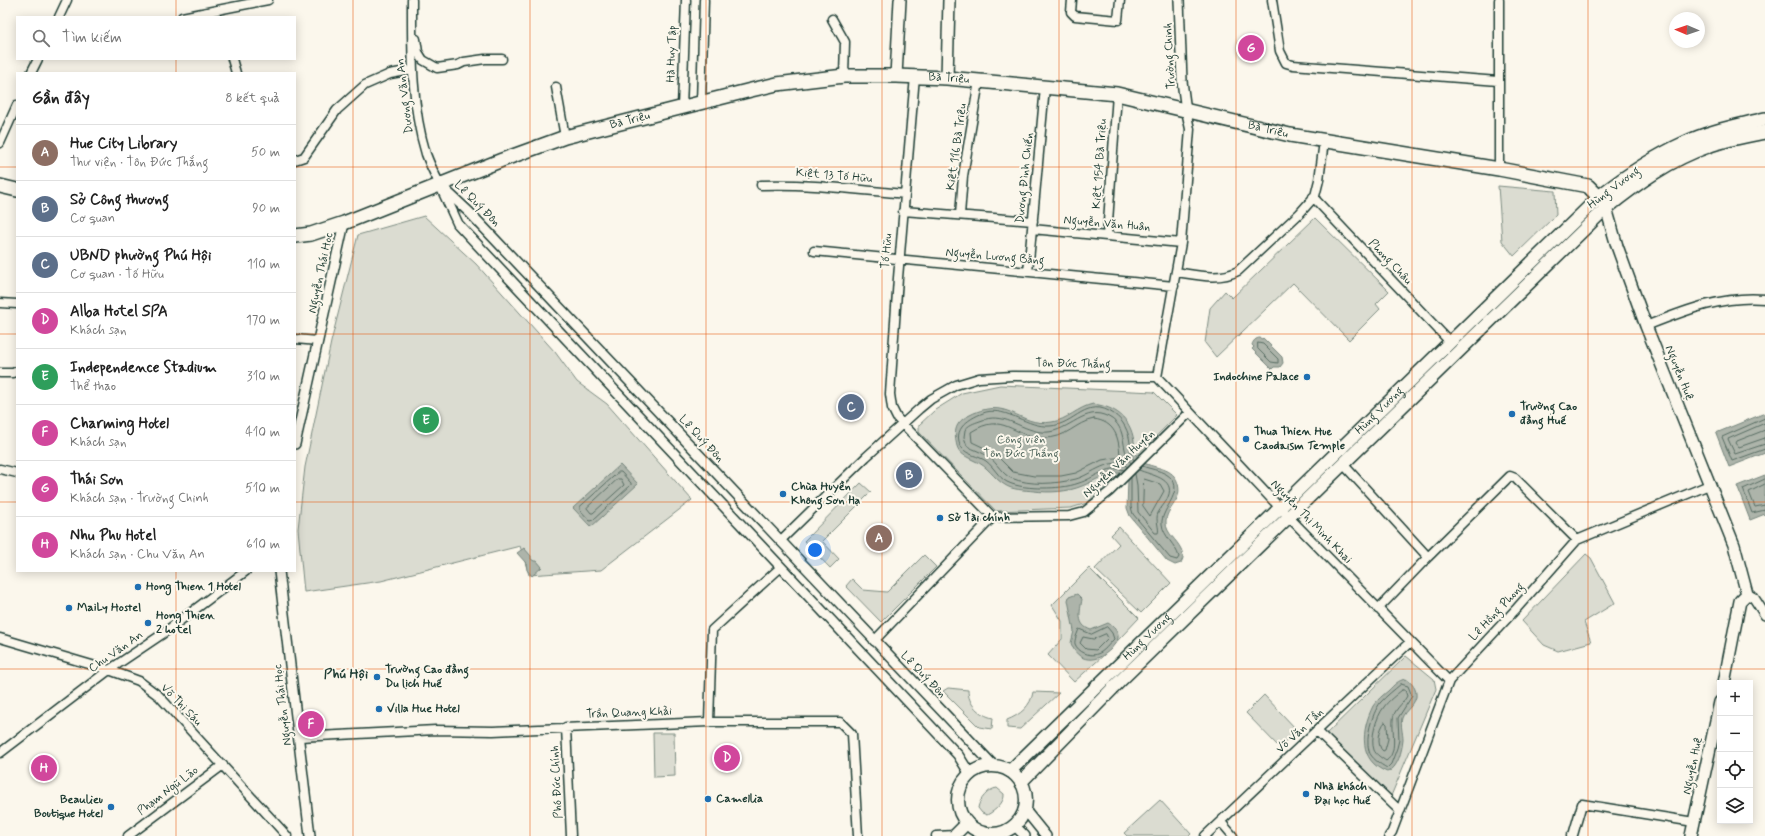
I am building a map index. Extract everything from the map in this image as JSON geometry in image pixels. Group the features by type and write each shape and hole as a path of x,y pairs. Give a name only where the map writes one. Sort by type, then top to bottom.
{"highway":[{"name":"Bà Triệu","path":"296,236 311,234 344,223 502,160 565,137 777,84 844,76 915,76 947,78 1118,94 1290,135 1499,169 1588,186 1599,197 1606,208"},
{"name":"Hùng Vương","path":"1599,197 1633,172 1686,142 1708,134 1765,119"},
{"name":"Hùng Vương","path":"1606,208 1657,170 1690,153 1710,145 1765,132"},
{"path":"0,186 16,190"}],"main road":[{"path":"896,76 900,0"},
{"path":"947,78 949,0"},
{"name":"Hùng Vương","path":"1021,782 1450,342 1599,197"},
{"name":"Hùng Vương","path":"1010,771 1284,512 1343,464 1606,208"},
{"name":"Nguyễn Huệ","path":"1606,208 1616,246 1646,326 1734,545 1746,594"},
{"path":"1725,680 1740,601 1746,594"},
{"name":"Nguyễn Huệ","path":"1691,836 1717,716"},
{"path":"994,766 1010,771 1021,782 1025,791 1026,801 1025,810 1015,826 1007,831 986,835 969,828 962,815 958,798 960,789 970,774 977,770 994,766"},
{"path":"954,836 969,828"}],"street":[{"path":"59,16 67,0"},
{"path":"194,16 218,14 268,0"},
{"name":"Dương Văn An","path":"412,0 412,70 417,116 426,155 440,185"},
{"name":"Hà Huy Tập","path":"682,108 686,0"},
{"path":"701,104 704,0"},
{"path":"1072,0 1071,12 1075,16 1118,20 1120,0"},
{"name":"Trường Chinh","path":"1179,0 1181,59 1186,111"},
{"path":"1272,0 1280,51 1286,63 1293,65 1498,81"},
{"path":"1499,0 1499,169"},
{"path":"832,19 845,42 844,76"},
{"path":"412,25 418,52 423,60 437,68 485,59 502,59"},
{"path":"32,72 38,60"},
{"path":"232,60 236,72"},
{"path":"296,160 304,157 337,110 365,85 390,74 412,70"},
{"name":"Tố Hữu","path":"902,424 897,418 890,401 899,260 915,76"},
{"name":"Kiệt 116 Bà Triệu","path":"960,215 963,176 978,81"},
{"name":"Dương Đình Chiến","path":"1028,272 1045,87"},
{"path":"556,88 565,137"},
{"name":"Kiệt 154 Bà Triệu","path":"1107,236 1118,94"},
{"path":"0,143 16,107"},
{"path":"1157,377 1181,243 1190,129 1186,111"},
{"path":"1176,272 1204,276 1218,276 1231,274 1238,271 1300,213 1313,198 1319,180 1324,141"},
{"name":"Kiệt 13 Tố Hữu","path":"761,185 782,184 819,186 905,194"},
{"name":"Lê Quý Đôn","path":"440,185 470,213 994,766"},
{"name":"Lê Quý Đôn","path":"440,185 458,224 958,755 970,774"},
{"name":"Phong Châu","path":"1313,198 1450,342"},
{"path":"903,211 960,215 1032,225"},
{"name":"Nguyễn Thái Học","path":"296,435 298,416 318,341 344,223"},
{"name":"Nguyễn Văn Huân","path":"1032,225 1107,236 1181,243"},
{"name":"Nguyễn Lương Bằng","path":"814,251 1174,286"},
{"path":"1646,326 1694,307 1730,300 1765,299"},
{"path":"0,303 16,304"},
{"path":"296,339 318,341"},
{"path":"590,365 603,353"},
{"path":"0,373 13,373 16,372"},
{"name":"Tôn Đức Thắng","path":"780,541 902,424 931,399 956,385 979,378 1012,376 1157,377"},
{"name":"Nguyễn Thị Minh Khai","path":"1157,377 1284,512 1449,681"},
{"name":"Nguyễn Văn Huyên","path":"993,517 1069,516 1084,512 1094,505 1124,477 1190,412"},
{"path":"874,641 993,517 902,424"},
{"path":"1343,464 1428,557"},
{"path":"0,469 16,473"},
{"path":"1378,609 1510,476 1515,478 1577,540"},
{"name":"Lê Hồng Phong","path":"1389,836 1392,832 1449,681 1517,608 1577,540 1709,485"},
{"path":"768,554 780,541"},
{"path":"709,722 712,630 781,567"},
{"name":"Chu Văn An","path":"0,753 109,670 161,635 245,572"},
{"name":"Nguyễn Thái Học","path":"279,572 310,836"},
{"path":"1746,594 1754,598 1765,615"},
{"name":"Võ Thị Sáu","path":"0,638 109,670 139,682 159,696 287,836"},
{"name":"Võ Văn Tần","path":"1205,836 1410,642"},
{"path":"910,704 923,692"},
{"name":"Trần Quang Khải","path":"299,737 436,730 493,731 709,722 840,722 852,734 858,836"},
{"name":"Phó Đức Chính","path":"566,727 571,836"},
{"path":"1316,731 1400,811"},
{"name":"Phạm Ngũ Lão","path":"128,836 223,765"},
{"path":"1571,836 1573,835 1582,804 1694,822"},
{"path":"1025,810 1046,836"},
{"path":"1220,822 1234,836"},
{"path":"1015,826 1025,836"},
{"path":"936,836 954,836"}],"green space":[{"path":"1498,186 1555,191 1556,215 1514,256 1502,241"},
{"path":"424,216 476,264 555,352 577,382 607,404 692,500 601,570 529,575 520,546 381,581 304,592 298,529 305,467 331,342 358,235"},
{"path":"1315,218 1389,291 1376,304 1380,309 1349,340 1293,283 1216,357 1205,343 1210,308 1225,291 1232,298"},
{"name":"Công viên Tôn Đức Thắng","path":"1000,385 1154,392 1177,415 1119,474 1087,503 1071,508 996,511 919,432 919,425 935,410 962,393"},
{"path":"861,483 871,492 822,541 839,559 830,568 804,541"},
{"path":"1119,527 1171,583 1141,613 1095,569 1119,544 1111,535"},
{"path":"1586,554 1591,558 1615,603 1584,622 1591,642 1558,651 1544,645 1522,621"},
{"path":"924,555 936,567 881,622 846,586 852,579 863,590 887,592"},
{"path":"1089,568 1139,618 1104,655 1074,682 1048,655 1062,639 1062,621 1052,605"},
{"path":"1406,656 1434,679 1436,689 1391,796 1388,795 1325,735"},
{"path":"948,688 968,690 968,695 975,708 988,717 993,718 992,729 979,727 943,691"},
{"path":"1033,692 1059,693 1020,729 1007,728 1007,720 1027,706"},
{"path":"1264,695 1297,730 1279,747 1246,713"},
{"path":"653,733 674,733 675,776 654,777"},
{"path":"997,788 1004,794 1003,800 996,809 987,815 982,813 978,808 984,795 990,790"},
{"path":"1160,800 1191,834 1189,836 1127,836 1124,833"}],"water":[{"path":"1263,338 1282,357 1283,363 1280,367 1274,367 1272,369 1252,349 1254,347 1252,345 1254,341"},
{"path":"1093,404 1101,405 1115,411 1120,415 1129,426 1134,441 1135,452 1139,459 1145,464 1166,470 1174,476 1177,481 1179,494 1168,512 1166,527 1183,554 1181,563 1175,565 1167,561 1130,516 1127,508 1128,480 1121,473 1105,475 1077,488 1065,491 1046,492 1019,490 1008,487 980,463 966,457 961,453 957,446 955,433 959,423 966,417 981,411 993,408 1003,410 1040,423 1063,419 1082,408"},
{"path":"1765,413 1765,453 1729,467 1716,433"},
{"path":"620,465 638,484 591,527 573,508"},
{"path":"1765,475 1765,514 1750,520 1737,486"},
{"path":"524,548 531,556 531,559 537,561 542,567 532,576 527,570 526,563 517,553"},
{"path":"1077,594 1082,599 1080,618 1086,628 1091,630 1108,623 1114,627 1118,634 1116,642 1111,649 1106,654 1094,659 1083,658 1078,655 1071,643 1074,631 1068,600 1069,597"},
{"path":"1406,679 1414,686 1416,697 1401,721 1403,740 1399,759 1394,767 1387,772 1378,767 1367,753 1365,744 1366,725 1369,715 1376,702 1396,683"}],"place":[{"name":"Thái Sơn","path":"1251,48"},
{"name":"Indochine Palace","path":"1307,377"},
{"name":"UBND phường Phú Hội","path":"851,407"},
{"name":"Trường Cao đẳng Huế","path":"1512,414"},
{"name":"Independence Stadium","path":"426,420"},
{"name":"Thua Thien Hue Caodaism Temple","path":"1246,439"},
{"name":"Sở Công thương","path":"909,475"},
{"name":"Chùa Huyền Không Sơn Hạ","path":"783,494"},
{"name":"Sở Tài chính","path":"940,518"},
{"name":"Hue City Library","path":"879,538"},
{"name":"Hong Thien 1 Hotel","path":"138,587"},
{"name":"MaiLy Hostel","path":"69,608"},
{"name":"Hong Thien 2 hotel","path":"148,623"},
{"name":"Trường Cao đẳng Du lịch Huế","path":"377,677"},
{"name":"Villa Hue Hotel","path":"379,709"},
{"name":"Charming Hotel","path":"311,724"},
{"name":"Alba Hotel SPA","path":"727,758"},
{"name":"Nhu Phu Hotel","path":"44,768"},
{"name":"Nhà khách Đại học Huế","path":"1306,794"},
{"name":"Camellia","path":"708,799"},
{"name":"Beaulieu Boutique Hotel","path":"111,807"}],"district":[{"name":"Phú Hội","path":"346,674"}]}
